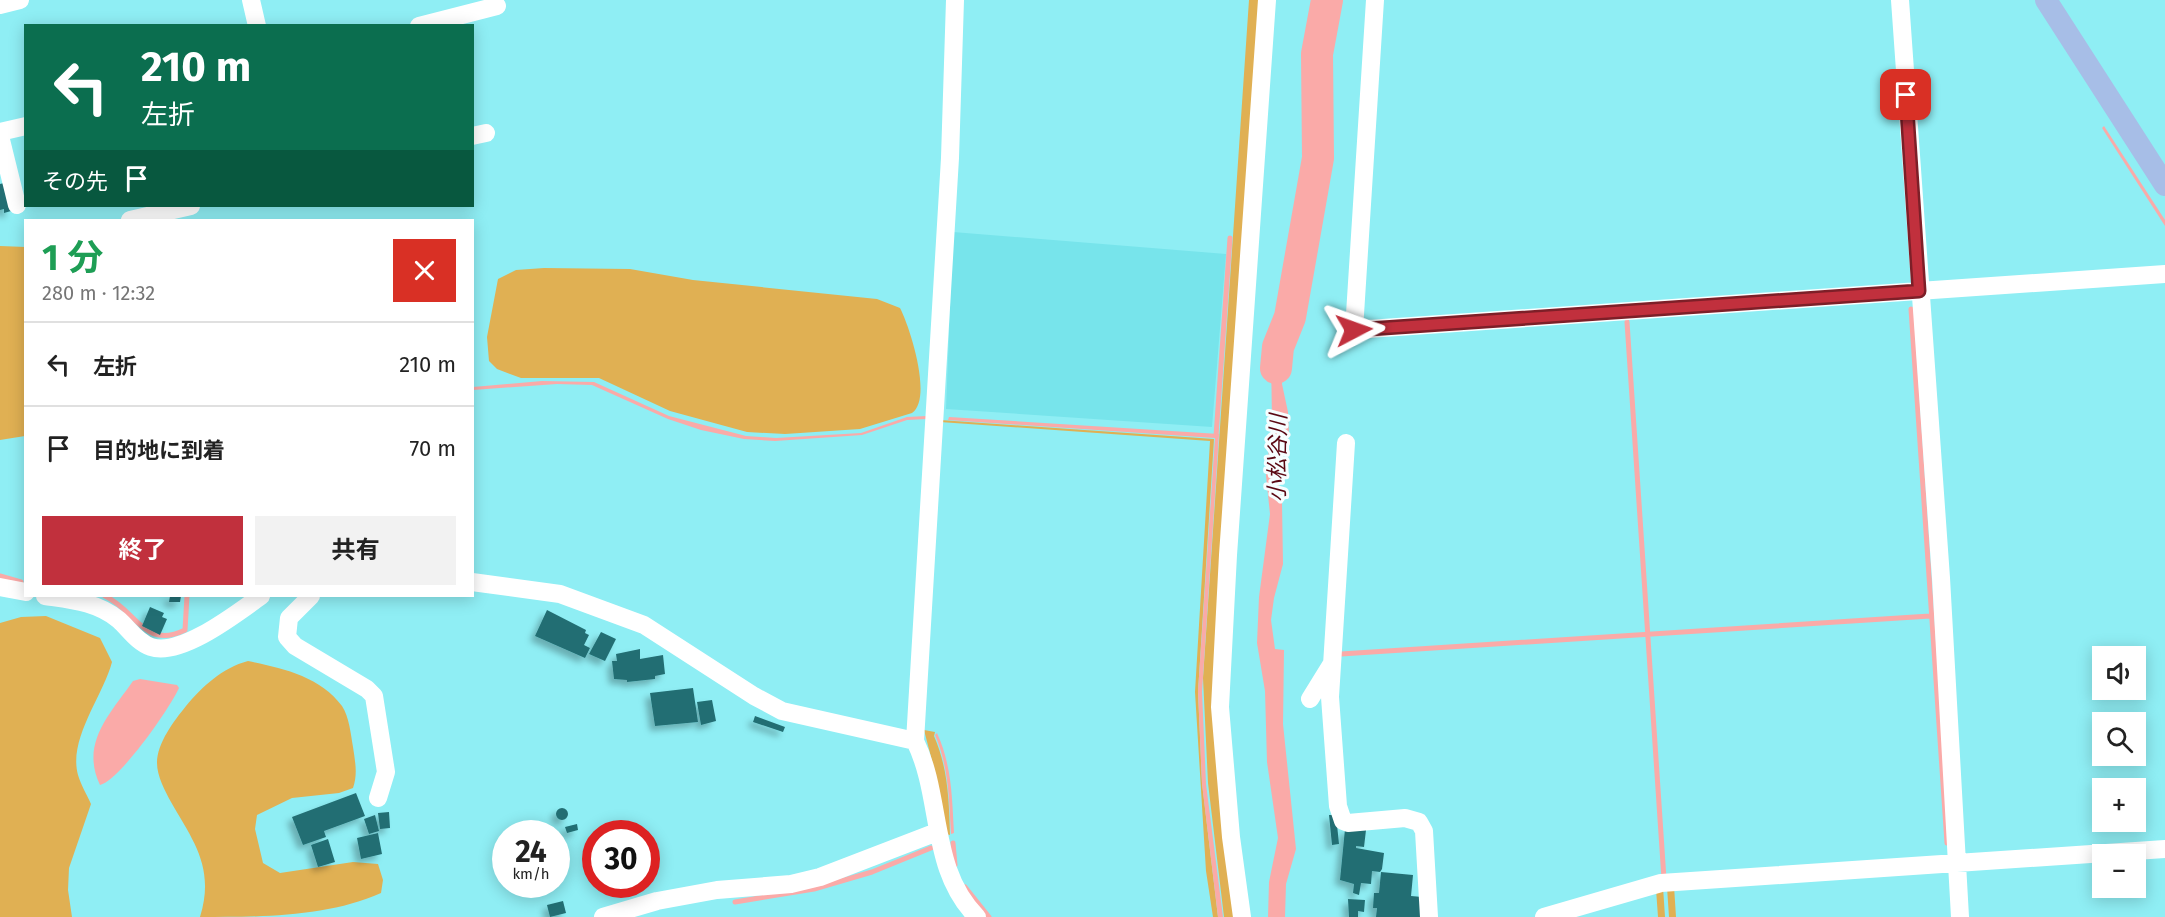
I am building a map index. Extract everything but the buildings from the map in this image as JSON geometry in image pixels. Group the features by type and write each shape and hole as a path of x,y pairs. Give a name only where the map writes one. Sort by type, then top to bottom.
{"main road":[{"path":"2046,0 2165,185"}],"street":[{"path":"0,5 20,0"},
{"path":"251,0 257,24"},
{"path":"956,0 950,169 915,741 925,761 937,832 949,875 965,905 977,917"},
{"path":"1242,917 1231,837 1220,707 1229,543 1267,0"},
{"path":"1375,0 1354,330 2165,274"},
{"path":"1900,0 1941,578 1960,917"},
{"path":"427,24 497,6"},
{"path":"17,205 0,134 24,127"},
{"path":"134,219 187,207"},
{"path":"1346,443 1330,697 1338,806 1343,820 1348,823 1405,818 1419,822 1424,831 1429,917"},
{"path":"474,582 560,594 644,625 754,696 782,711 915,741"},
{"path":"0,587 24,592"},
{"path":"51,597 90,603 118,619 147,646 166,649 187,643 259,597"},
{"path":"310,597 289,618 287,637 295,646 367,689 374,696 386,772 378,798"},
{"path":"1310,699 1331,665"},
{"path":"603,917 657,900 717,890 791,884 820,877 937,832"},
{"path":"1544,917 1665,883 2165,849"}],"shaded area":[{"path":"1249,0 1261,0 1219,669 1239,917 1224,917 1208,783 1203,678"},
{"path":"953,232 1226,254 1212,427 946,409"},
{"path":"0,246 24,247 24,436 0,440"},
{"path":"630,269 693,280 877,299 900,308 904,317 918,362 920,393 918,405 912,413 860,429 785,434 747,432 670,411 599,378 521,378 497,369 489,361 487,337 498,279 516,270"},
{"path":"940,420 1214,439 1198,692 1202,783 1218,917 1213,917 1206,871 1195,692 1210,441 940,422"},
{"path":"46,616 100,638 112,662 82,732 78,747 76,761 78,775 91,804 69,868 68,890 72,917 0,917 0,623 21,617"},
{"path":"248,661 299,675 323,687 333,696 346,715 356,768 353,788 339,793 292,798 257,815 255,829 263,863 280,873 353,862 378,864 383,880 381,893 339,907 316,911 270,916 200,917 205,884 200,856 162,783 157,768 158,755 163,740 172,725 199,692 221,673"},
{"path":"924,730 935,732 934,736 945,772 950,835 946,834 936,776"},
{"path":"1674,886 1676,917 1669,917 1667,887"},
{"path":"1663,887 1665,917 1658,917 1656,889"}],"water":[{"path":"2104,126 2165,220 2165,226 2102,128"},
{"path":"1284,320 1289,344 1283,358 1282,384 1288,412 1289,435 1277,473 1282,503 1283,564 1271,620 1275,649 1284,650 1283,724 1296,849 1286,884 1285,917 1268,917 1269,882 1278,838 1267,762 1265,691 1257,643 1259,597 1270,514 1266,476 1272,423 1271,353 1275,335"},
{"path":"542,381 594,382 669,416 746,436 776,438 861,433 907,417 927,416 926,419 907,420 862,435 775,441 744,439 701,430 668,419 592,385 557,384 474,390 474,387"},
{"path":"949,417 1219,434 1202,692 1206,784 1223,917 1218,917 1202,784 1198,691 1215,438 948,420"},
{"path":"140,679 177,685 179,688 166,711 120,771 100,785 93,756 100,730 133,681"},
{"path":"937,733 946,758 950,782 954,833 951,834 948,784 935,735"}],"waterway":[{"name":"小松谷川","path":"1276,368 1278,347 1290,317 1318,158 1317,54 1327,0"},
{"path":"1216,436 1230,238"},
{"path":"1911,309 1947,843"},
{"path":"1627,322 1664,879"},
{"path":"0,576 21,582"},
{"path":"107,597 150,632 160,635 171,635 185,630 187,597"},
{"path":"1341,654 1930,616"},
{"path":"953,843 955,865"},
{"path":"735,902 814,889 872,872 931,848"},
{"path":"965,887 989,917"}],"route":[{"path":"1354,330 1919,291 1906,95"}]}
